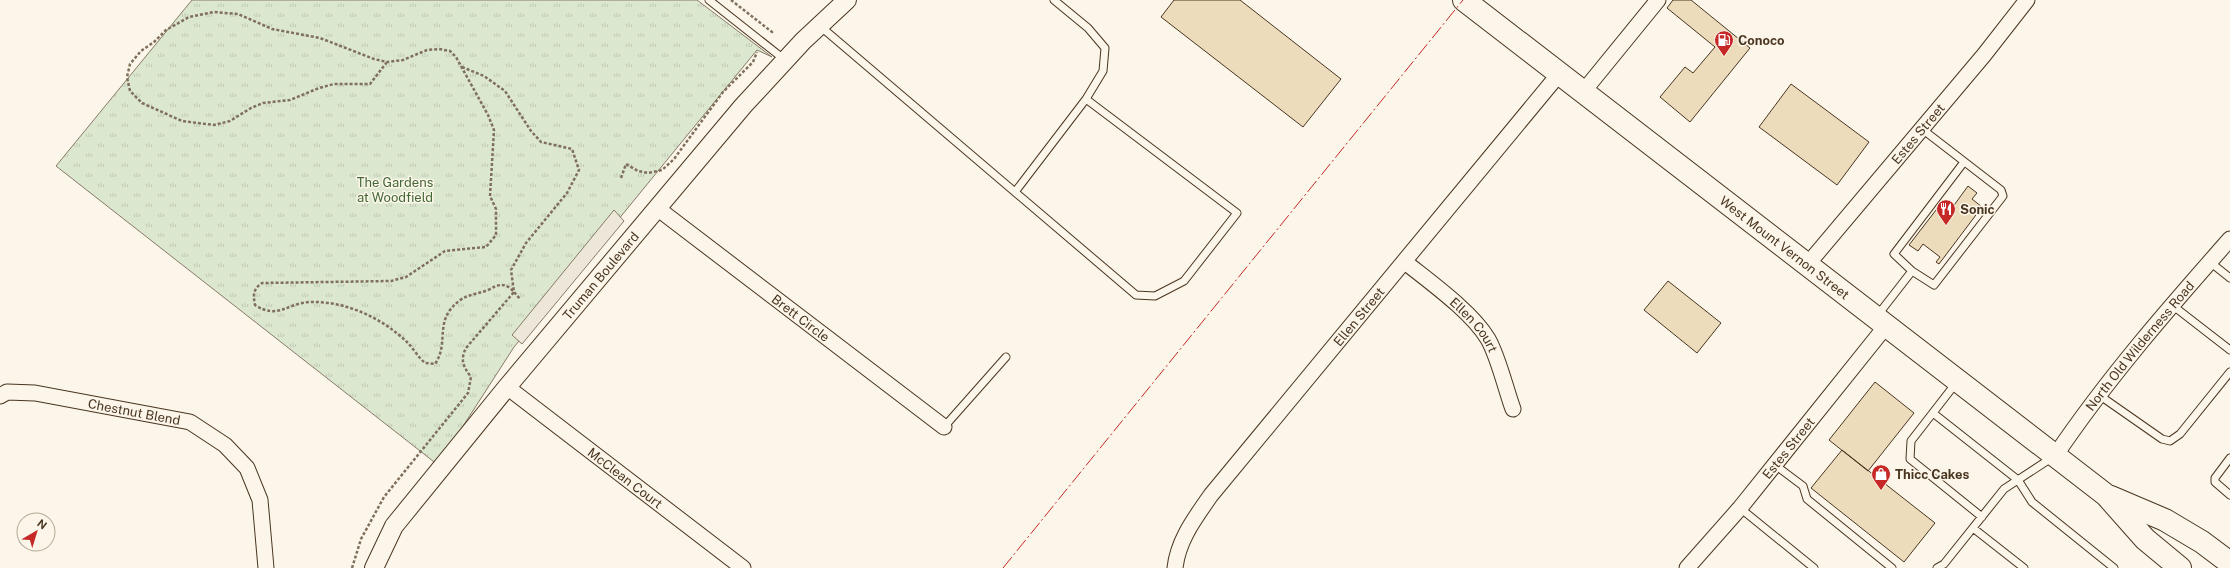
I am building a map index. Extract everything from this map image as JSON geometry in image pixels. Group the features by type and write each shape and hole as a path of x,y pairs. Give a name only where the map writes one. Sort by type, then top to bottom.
{"main road":[{"name":"West Mount Vernon Street","path":"1464,0 2106,495 2145,539 2179,566"},
{"name":"West Mount Vernon Street","path":"2106,495 2165,520 2202,542 2230,562"}],"street":[{"name":"Truman Boulevard","path":"374,568 394,526 507,387 743,106 785,60 847,0"},
{"path":"1583,92 1658,0"},
{"name":"Estes Street","path":"1807,265 1922,129 2027,0"},
{"name":"Ellen Street","path":"1175,568 1176,557 1185,533 1211,495 1559,74"},
{"name":"Brett Circle","path":"658,208 944,427"},
{"name":"North Old Wilderness Road","path":"2055,456 2099,395 2172,305 2230,239"},
{"name":"Ellen Court","path":"1405,262 1456,305 1485,335 1512,409"},
{"name":"Estes Street","path":"1687,568 1740,508 1774,465 1881,322"},
{"name":"McClean Court","path":"507,387 743,568"},
{"name":"Chestnut Blend","path":"0,396 7,392 35,393 190,422 225,445 247,468 260,500 266,568"}],"lane":[{"path":"709,0 785,60"},
{"path":"1015,192 1086,99 1103,71 1105,48 1088,28 1054,0"},
{"path":"820,26 1136,296 1155,296 1184,281 1237,212 1086,99"},
{"path":"1922,129 2000,190 2003,196 2002,200 1938,283 1934,285 1929,284 1894,254 1964,162"},
{"path":"2210,262 2230,278"},
{"path":"1881,322 1912,271"},
{"path":"2172,305 2230,350"},
{"path":"944,427 1006,357"},
{"path":"2099,395 2162,439 2170,441 2180,434 2230,372"},
{"path":"1957,381 1911,441 1910,460 1982,517"},
{"path":"1933,412 2018,480 2032,502 2114,568"},
{"path":"1937,568 1944,564 2004,489 2055,456"},
{"path":"2230,458 2215,478 2215,482 2230,496"},
{"path":"1774,465 1803,486 1807,499 1892,568"},
{"path":"1740,508 1814,568"},
{"path":"1973,528 2024,568"}],"path":[{"path":"621,178 626,164 648,173 662,170 674,159 723,92 753,62 757,50 772,32 731,0"},
{"path":"387,62 370,84 334,84 319,88 290,100 263,103 251,108 230,121 214,125 182,121 142,103 130,91 127,77 130,64 141,51 154,42 166,30 189,17 214,12 238,14 272,29 320,38 354,53 387,62 403,60 427,50 439,49 450,51 456,57 488,115 494,130 490,196 496,209 496,235 486,247 446,251 406,277 391,281 262,283 256,288 253,296 255,305 265,312 274,312 309,302 342,306 378,319 408,343 424,363 435,364 442,348 443,324 450,310 459,301 497,284 509,286 520,299"},
{"path":"352,568 361,539 384,498 468,393 471,377 462,364 462,357 466,348 514,292 511,270 526,243 566,193 578,170 572,149 542,142 531,131 505,91 484,76 460,65"}],"green space":[{"name":"The Gardens at Woodfield","path":"192,0 697,0 772,57 757,50 514,347 438,465 56,166"}],"shaded area":[{"path":"614,210 624,221 522,344 512,335"}],"building":[{"path":"1174,0 1240,0 1341,79 1303,127 1161,17"},
{"name":"Conoco","path":"1673,0 1691,0 1750,48 1690,122 1660,97 1685,67 1693,73 1715,47 1667,8"},
{"path":"1791,84 1869,142 1837,185 1759,127"},
{"name":"Sonic","path":"1968,186 1977,193 1972,199 1982,207 1939,264 1936,262 1940,257 1923,244 1918,251 1909,245 1943,201 1952,208"},
{"path":"1668,281 1721,323 1697,353 1644,310"},
{"path":"1875,382 1914,413 1868,471 1829,440"},
{"path":"1842,450 1935,523 1904,562 1811,488"}],"power":[{"path":"1003,568 1463,0"}],"place":[{"name":"Conoco","path":"1724,57"},
{"name":"Sonic","path":"1946,226"},
{"name":"Thicc Cakes","path":"1881,491"}]}
